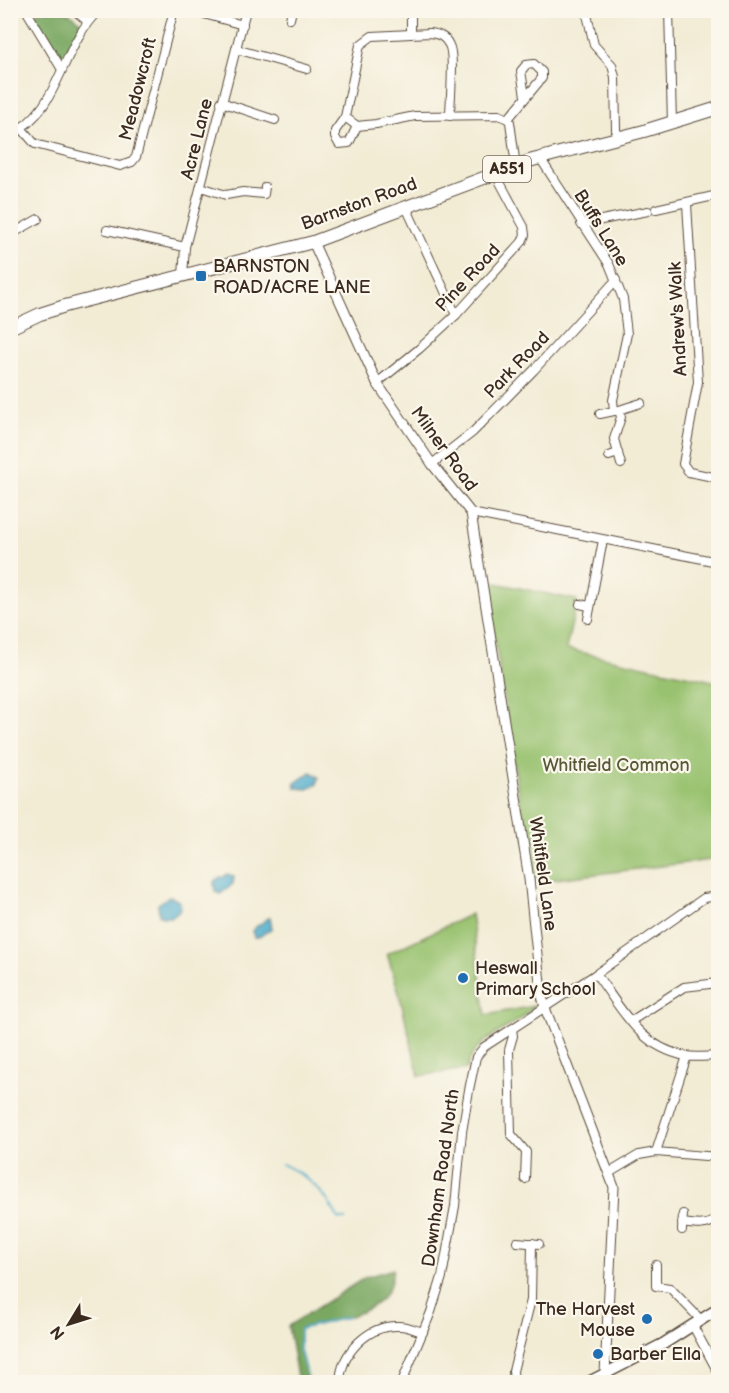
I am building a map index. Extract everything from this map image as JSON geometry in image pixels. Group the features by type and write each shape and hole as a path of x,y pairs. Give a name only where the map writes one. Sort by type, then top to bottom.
{"main road":[{"name":"Barnston Road","path":"10,328 64,306 313,242 540,158 672,123 718,108"},
{"path":"589,1383 606,1378 718,1309"}],"street":[{"path":"26,10 61,68"},
{"path":"74,10 87,21"},
{"path":"10,134 22,129 36,117 49,98 61,68 87,21 99,10"},
{"name":"Meadowcroft","path":"22,129 35,144 120,166 132,162 136,157 174,10"},
{"path":"190,10 243,25"},
{"name":"Acre Lane","path":"183,276 184,247 246,10"},
{"path":"290,19 292,10"},
{"path":"411,10 411,33"},
{"path":"586,10 594,45 612,65 615,77 616,130 619,137"},
{"path":"669,10 672,123"},
{"path":"357,126 348,144 339,144 335,131 345,117 360,45 372,36 411,33 439,34 450,46 450,116"},
{"path":"236,49 307,69"},
{"path":"508,119 525,96"},
{"path":"221,102 275,120"},
{"path":"345,117 357,126 415,116 499,115 508,119"},
{"path":"508,119 513,137 516,166"},
{"name":"Buffs Lane","path":"540,158 609,264 623,299 627,334 614,400 616,410 621,417 614,439 621,464"},
{"name":"Pine Road","path":"376,383 419,349 456,315 522,242 525,235 524,227 495,173"},
{"path":"201,187 226,195 243,192 264,194 265,187"},
{"path":"581,224 687,204 701,198 718,195"},
{"name":"Andrew's Walk","path":"687,204 698,382 683,464 689,472 718,478"},
{"path":"406,207 456,315"},
{"path":"10,235 38,219"},
{"path":"107,230 184,247"},
{"name":"Milner Road","path":"313,242 376,383 432,464 471,513 718,562"},
{"name":"Park Road","path":"432,464 473,432 549,354 616,280"},
{"path":"600,414 641,403"},
{"path":"609,456 618,453"},
{"name":"Whitfield Lane","path":"471,513 529,879 541,992 545,1008 614,1187 606,1378"},
{"path":"588,619 603,540"},
{"path":"580,604 590,606"},
{"name":"Downham Road North","path":"402,1383 442,1277 455,1206 462,1132 476,1057 484,1047 596,974 704,898 718,896"},
{"path":"596,974 639,1033 656,1046 687,1056 718,1056"},
{"path":"631,1021 684,987 718,983"},
{"path":"512,1029 513,1036 509,1050 511,1134 526,1152 525,1179"},
{"path":"656,1152 687,1056"},
{"path":"609,1173 639,1155 656,1152 718,1156 715,1177 718,1190"},
{"path":"682,1222 707,1225 718,1218"},
{"path":"514,1383 513,1371 531,1300 535,1244 517,1242"},
{"path":"656,1265 656,1286 669,1288 697,1324 718,1372"},
{"path":"340,1383 343,1364 359,1340 387,1326 401,1326 423,1332"}],"green space":[{"path":"38,11 67,13 81,23 64,58 60,60 33,18"},
{"name":"Whitfield Common","path":"486,581 577,600 566,649 718,682 718,859 532,882"},
{"name":"Heswall Primary School","path":"471,914 486,1015 534,1006 526,1014 486,1040 471,1057 467,1069 419,1076 387,954"},
{"path":"393,1269 387,1292 370,1308 347,1317 300,1329 300,1351 309,1382 298,1382 288,1326 366,1277"}],"water":[{"path":"311,772 319,777 317,784 308,789 296,788 295,783"},
{"path":"227,874 234,877 233,884 220,894 215,891 214,882"},
{"path":"170,896 180,902 181,909 171,917 163,917 159,914 158,904"},
{"path":"270,917 272,928 259,937 254,937 252,931"}],"waterway":[{"path":"282,1164 309,1180 322,1193 339,1219 346,1219"},
{"path":"307,1375 300,1351 300,1329 348,1317"}],"place":[{"name":"BARNSTON ROAD/ACRE LANE","path":"201,276"},
{"name":"Heswall Primary School","path":"463,978"},
{"name":"The Harvest Mouse","path":"647,1319"},
{"name":"Barber Ella","path":"598,1354"}]}
